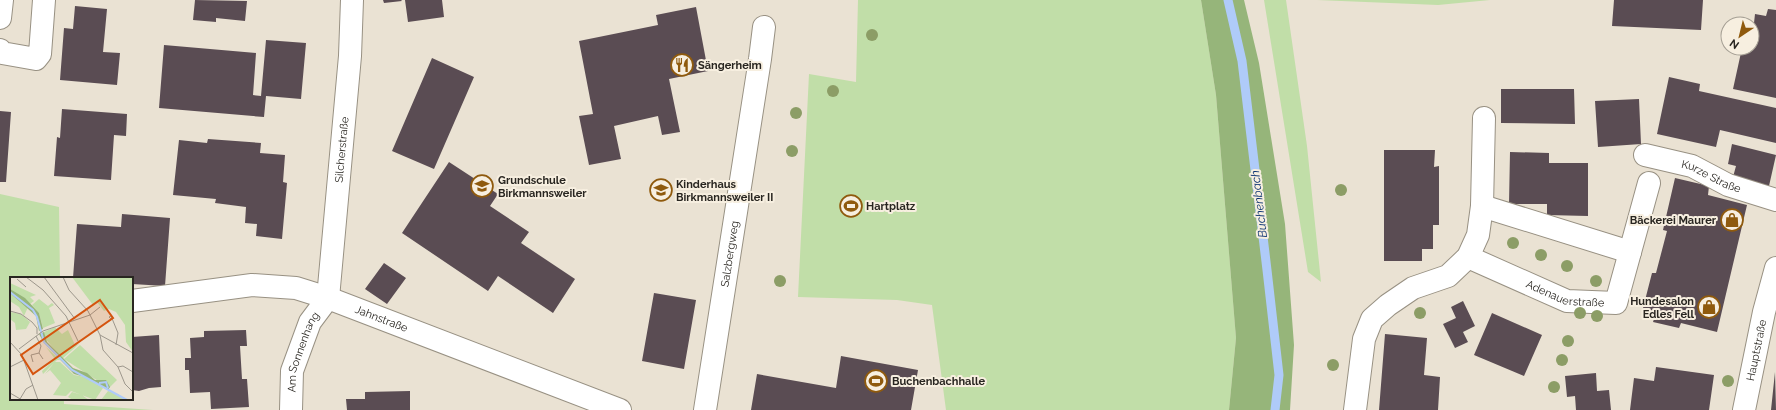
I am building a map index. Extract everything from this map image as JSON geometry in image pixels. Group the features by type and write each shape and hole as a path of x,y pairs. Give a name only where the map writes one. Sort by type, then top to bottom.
{"street":[{"path":"0,18 2,0"},
{"path":"0,50 2,53 36,59 40,54 44,0"},
{"name":"Silcherstraße","path":"328,298 350,56 352,0"},
{"name":"Salzbergweg","path":"705,410 764,27"},
{"path":"1355,410 1364,339 1372,319 1388,305 1413,288 1448,276 1468,256 1478,234 1482,206 1484,118"},
{"name":"Kurze Straße","path":"1645,155 1692,166 1728,185 1776,200"},
{"name":"Adenauerstraße","path":"1468,256 1567,301 1616,303 1649,183"},
{"path":"1482,206 1630,252"},
{"name":"Hauptstraße","path":"1744,410 1770,313 1776,268"},
{"name":"Jahnstraße","path":"133,301 252,285 296,288 328,298 569,401 620,410"},
{"name":"Am Sonnenhang","path":"291,410 292,370 310,322 328,298"}],"green space":[{"path":"858,0 1201,0 1216,95 1236,338 1229,410 946,410 932,305 897,300 798,297 809,74 856,82"},
{"path":"1201,0 1244,0 1259,63 1285,224 1294,345 1290,410 1229,410 1236,338 1216,95"},
{"path":"1264,0 1286,0 1307,146 1321,282 1308,272"},
{"path":"1317,0 1490,0 1438,5"},
{"path":"0,194 59,207 60,277 10,277 10,400 64,400 64,404 153,410 0,410"}],"building":[{"path":"195,0 247,1 245,21 216,18 216,22 193,20"},
{"path":"383,0 401,0 402,1 384,3"},
{"path":"405,0 442,0 444,17 408,22"},
{"path":"1614,0 1703,0 1701,30 1612,26"},
{"path":"75,6 107,9 103,52 120,53 117,85 60,80 64,28 73,29"},
{"path":"696,7 708,71 669,79 680,132 662,135 658,116 614,126 621,159 589,165 579,116 593,114 579,41 658,25 656,15"},
{"path":"1768,9 1776,10 1776,98 1733,89 1740,56 1760,56 1760,16 1755,16 1755,14 1766,16"},
{"path":"266,40 306,43 301,99 266,96 264,117 159,108 164,45 256,53 253,95 261,96"},
{"path":"432,58 474,77 434,169 392,151"},
{"path":"1669,77 1700,84 1699,91 1776,108 1776,143 1720,130 1716,147 1657,134"},
{"path":"1501,89 1574,89 1575,124 1501,123"},
{"path":"1639,99 1641,144 1598,147 1595,101"},
{"path":"62,109 127,114 126,136 114,135 111,180 54,176 57,137 60,138"},
{"path":"0,111 11,112 6,182 0,182"},
{"path":"208,139 261,143 260,153 285,155 283,182 287,183 282,239 256,236 257,224 245,223 246,207 215,203 216,199 173,195 179,140 207,143"},
{"path":"1732,144 1776,155 1769,186 1733,177 1736,166 1728,164"},
{"path":"1384,150 1435,150 1434,167 1439,166 1439,225 1433,225 1433,249 1422,249 1422,261 1384,261"},
{"path":"1510,152 1549,153 1549,163 1588,163 1588,216 1547,215 1547,204 1509,204"},
{"path":"449,162 498,194 490,206 529,232 521,243 575,279 553,313 498,276 488,291 402,233"},
{"path":"1675,178 1709,186 1708,195 1747,205 1717,332 1681,323 1679,328 1653,322 1655,316 1642,312 1652,273 1656,273 1667,231 1663,230"},
{"path":"122,214 170,218 165,286 133,284 133,277 73,277 77,224 121,227"},
{"path":"384,263 406,278 387,304 365,289"},
{"path":"654,293 696,300 684,369 642,361"},
{"path":"1463,301 1475,326 1463,332 1468,342 1455,348 1443,324 1456,318 1451,307"},
{"path":"1492,313 1542,335 1524,376 1474,355"},
{"path":"246,330 247,346 240,346 242,379 247,379 249,407 211,409 210,392 190,393 189,370 185,370 185,358 191,358 190,338 204,337 204,331"},
{"path":"1385,334 1427,338 1424,375 1440,377 1438,410 1379,410"},
{"path":"159,335 161,387 139,391 133,390 133,337"},
{"name":"Buchenbachhalle","path":"841,356 918,370 911,410 751,410 757,374 836,388"},
{"path":"1656,367 1714,375 1709,410 1630,410 1634,378 1654,381"},
{"path":"1775,372 1776,410 1771,410"},
{"path":"1596,373 1597,391 1609,390 1611,410 1576,410 1575,396 1567,397 1565,376"},
{"path":"410,391 410,410 347,410 346,399 365,399 365,392"}],"waterway":[{"name":"Buchenbach","path":"1228,0 1242,61 1267,270 1279,375 1275,410"}],"place":[{"name":"Sängerheim","path":"682,65"},
{"name":"Grundschule Birkmannsweiler","path":"482,186"},
{"name":"Kinderhaus Birkmannsweiler II","path":"661,190"},
{"name":"Hartplatz","path":"851,206"},
{"name":"Bäckerei Maurer","path":"1732,220"},
{"name":"Hundesalon Edles Fell","path":"1709,307"},
{"name":"Buchenbachhalle","path":"876,381"}]}
